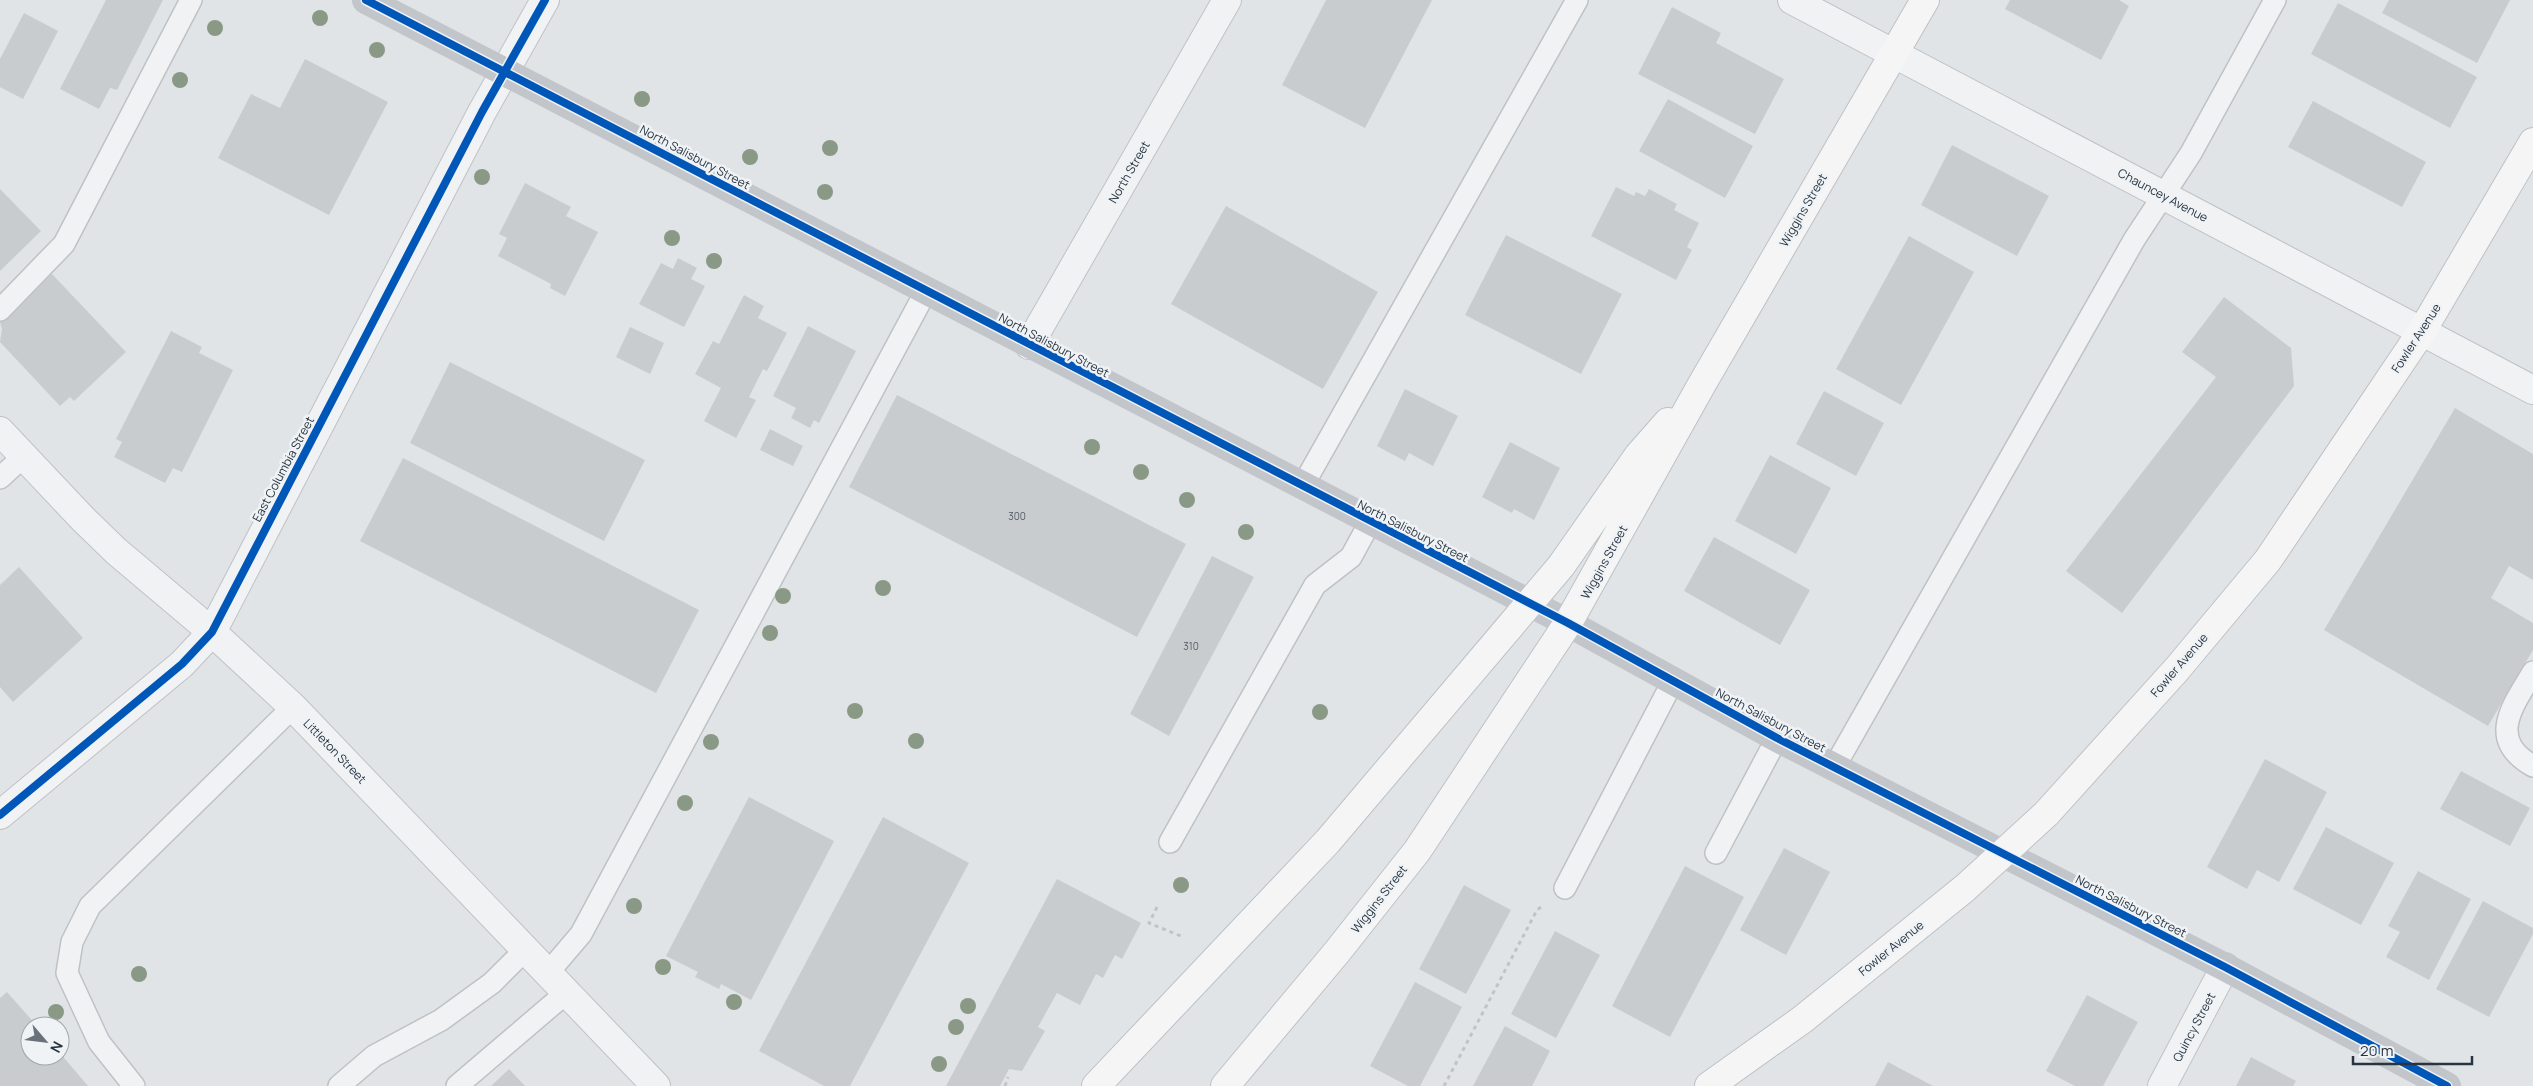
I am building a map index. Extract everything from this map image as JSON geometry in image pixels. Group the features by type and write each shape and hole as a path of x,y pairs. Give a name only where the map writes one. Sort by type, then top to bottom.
{"main road":[{"name":"Wiggins Street","path":"1225,1086 1331,960 1417,851 1568,623 1702,384 1925,0"},
{"name":"Fowler Avenue","path":"1709,1086 1803,1019 1965,888 2046,814 2177,669 2268,560 2422,331 2533,142"},
{"path":"1096,1086 1328,841 1561,566 1638,456 1702,384"}],"street":[{"name":"North Salisbury Street","path":"366,0 506,70 1302,487 1529,605 1568,623 1777,738 2225,967 2447,1086"},
{"name":"East Columbia Street","path":"0,815 182,664 212,632 482,112 545,0"},
{"name":"North Street","path":"1029,344 1227,0"},
{"name":"Chauncey Avenue","path":"1792,0 2533,390"},
{"name":"Littleton Street","path":"0,431 116,551 212,632 293,707 556,984 656,1086"},
{"name":"Quincy Street","path":"2162,1086 2225,967"}],"lane":[{"path":"0,310 64,244 191,0"},
{"path":"1302,487 1577,0"},
{"path":"1835,766 2134,240 2191,153 2275,0"},
{"path":"456,1086 556,984 926,291"},
{"path":"0,478 24,456"},
{"path":"1170,842 1315,585 1350,557 1370,522"},
{"path":"2533,672 2511,709 2506,725 2507,738 2515,753 2533,766"},
{"path":"1565,888 1673,680"},
{"path":"134,1086 99,1042 67,973 72,942 90,906 293,707"},
{"path":"1716,853 1777,738"},
{"path":"339,1086 374,1056 441,1020 492,983 525,950"}],"path":[{"path":"1444,1086 1537,910 1565,888"},
{"path":"1157,907 1148,923 1181,936"},
{"path":"1005,1086 1008,1077"}],"building":[{"path":"106,0 163,0 117,90 110,88 99,109 60,89"},
{"path":"1326,0 1432,0 1365,128 1282,85"},
{"path":"2010,0 2119,0 2129,6 2101,60 2005,9"},
{"path":"2389,0 2510,0 2477,63 2382,13"},
{"path":"2338,3 2477,77 2450,128 2311,54"},
{"path":"1672,7 1721,33 1716,43 1784,79 1755,134 1638,74"},
{"path":"24,13 58,31 23,99 0,87 0,59"},
{"path":"305,59 388,102 329,215 218,158 251,94 280,108"},
{"path":"1668,99 1753,146 1725,198 1639,151"},
{"path":"2313,101 2426,162 2402,207 2288,147"},
{"path":"1952,145 2049,196 2017,256 1921,205"},
{"path":"525,183 571,207 566,216 598,232 565,296 550,288 551,284 498,256 507,238 499,234"},
{"path":"1616,187 1634,196 1636,192 1645,196 1649,189 1677,204 1674,210 1699,223 1687,247 1692,250 1676,280 1591,236"},
{"path":"0,189 41,231 0,271"},
{"path":"1226,206 1378,292 1323,389 1171,304"},
{"path":"1506,235 1622,294 1581,374 1465,315"},
{"path":"1909,236 1974,272 1901,405 1836,369"},
{"path":"678,258 697,268 691,279 705,286 684,327 639,304 661,263 673,269"},
{"path":"52,274 126,352 74,401 70,397 60,406 0,342 2,329 0,322"},
{"path":"744,295 764,306 758,318 787,333 767,371 763,369 749,397 756,400 736,438 704,421 721,388 695,374 713,341 719,344"},
{"path":"2224,297 2291,348 2294,386 2122,613 2066,571 2216,377 2182,352"},
{"path":"808,326 856,351 819,423 814,420 810,428 791,418 796,408 773,396"},
{"path":"630,327 664,343 650,374 616,357"},
{"path":"171,331 202,347 199,353 233,370 182,472 173,468 165,483 114,457 122,442 116,439"},
{"path":"450,362 645,460 604,541 410,443"},
{"path":"1405,389 1458,416 1433,466 1409,453 1405,461 1377,446"},
{"path":"1824,391 1884,423 1856,476 1796,444"},
{"path":"897,395 1186,544 1137,637 849,487"},
{"path":"2455,408 2533,454 2533,580 2509,566 2491,598 2533,623 2533,650 2488,726 2324,630"},
{"path":"770,429 803,446 793,466 760,450"},
{"path":"1510,442 1560,468 1534,520 1514,509 1512,513 1482,497"},
{"path":"1770,455 1831,488 1796,554 1735,521"},
{"path":"403,458 699,610 656,693 360,541"},
{"path":"1714,537 1810,590 1780,645 1684,591"},
{"path":"1212,556 1254,577 1169,736 1130,714"},
{"path":"19,567 83,638 13,702 0,687 0,585"},
{"path":"2265,759 2327,792 2279,882 2257,870 2247,889 2207,867"},
{"path":"2461,771 2530,808 2510,846 2440,809"},
{"path":"749,797 834,841 751,1000 721,984 719,989 695,977 698,972 666,956"},
{"path":"883,817 969,863 850,1086 824,1086 759,1051"},
{"path":"2326,827 2394,863 2361,925 2293,889"},
{"path":"1784,848 1830,872 1786,955 1740,930"},
{"path":"1685,866 1744,897 1670,1037 1612,1006"},
{"path":"2418,871 2471,899 2429,980 2386,957 2400,932 2388,926"},
{"path":"1057,879 1141,923 1122,959 1115,955 1103,978 1096,974 1080,1005 1057,993 1038,1027 1045,1031 1022,1071 1009,1069 1000,1086 946,1086"},
{"path":"1464,885 1511,910 1466,994 1419,969"},
{"path":"2483,901 2533,928 2533,934 2489,1017 2436,989"},
{"path":"1555,931 1600,955 1556,1038 1511,1014"},
{"path":"1415,982 1462,1007 1420,1086 1408,1086 1370,1066"},
{"path":"7,992 28,1016 20,1016 20,1066 70,1065 88,1086 0,1086 0,998"},
{"path":"2087,995 2138,1022 2103,1086 2075,1086 2046,1071"},
{"path":"1505,1026 1550,1051 1532,1086 1473,1086"},
{"path":"2251,1057 2296,1081 2293,1086 2236,1086"},
{"path":"1888,1062 1933,1086 1875,1086"},
{"path":"509,1069 525,1086 491,1086"}],"cycle path":[{"path":"366,0 1568,623 1777,738 2225,967 2447,1086"},
{"path":"0,815 182,664 212,632 482,112 545,0"}]}
